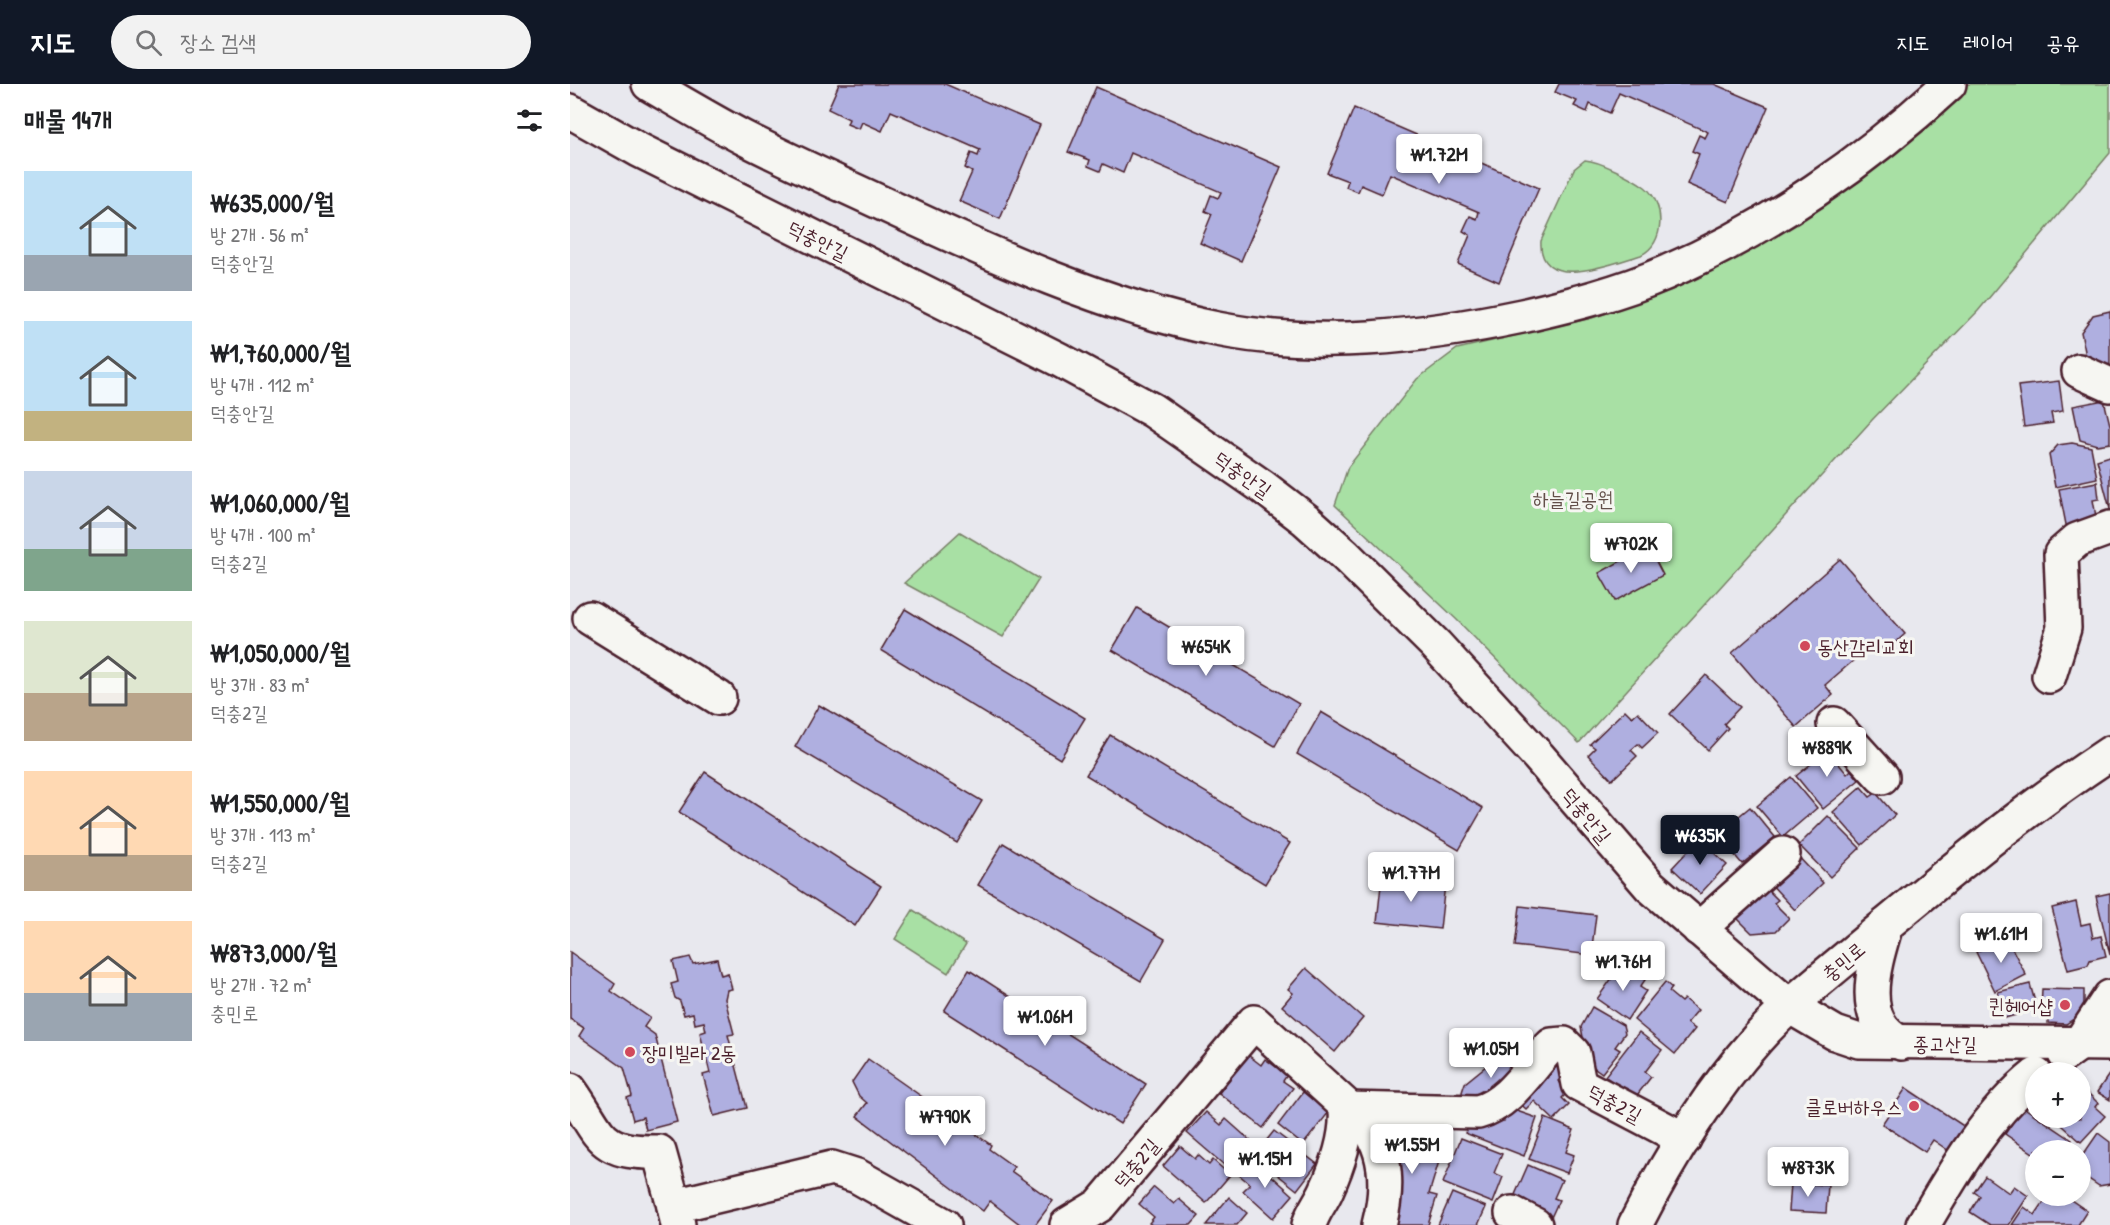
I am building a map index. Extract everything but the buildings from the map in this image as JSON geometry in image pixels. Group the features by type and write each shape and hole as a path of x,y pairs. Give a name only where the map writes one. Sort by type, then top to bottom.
{"street":[{"path":"649,84 741,136 908,215 1004,260 1091,292 1175,319 1218,329 1261,336 1355,339 1408,336 1484,324 1585,302 1665,273 1764,222 1799,201 1940,87"},
{"name":"덕충안길","path":"570,111 639,150 1058,359 1152,410 1263,487 1306,520 1403,611 1538,756 1625,860 1699,929 1789,1006"},
{"path":"2079,371 2110,385"},
{"path":"2049,676 2064,628 2061,554 2077,540 2110,528"},
{"path":"590,618 719,698"},
{"path":"1834,724 1882,777"},
{"name":"충민로","path":"1635,1225 1656,1182 1736,1065 1789,1006 1886,925 2058,788 2110,753"},
{"path":"1699,929 1783,854"},
{"path":"1886,925 1873,970 1872,994 1882,1030 1900,1043"},
{"path":"2060,1062 2094,1044 2110,998"},
{"name":"종고산길","path":"1789,1006 1847,1038 1859,1041 2094,1044"},
{"name":"덕충2길","path":"1067,1225 1095,1209 1124,1178 1254,1022 1346,1109 1367,1125 1379,1144 1384,1182 1384,1208 1379,1225"},
{"name":"덕충2길","path":"1346,1109 1478,1112 1487,1110 1505,1098 1552,1045 1564,1044 1573,1053 1579,1084 1684,1139"},
{"path":"1923,1225 1963,1157 2025,1086"},
{"path":"570,1090 603,1140 615,1148 632,1152 659,1152 676,1216 832,1168 857,1176 944,1225"},
{"path":"1309,1225 1313,1209 1325,1192 1345,1135 1346,1109"}],"green space":[{"name":"하늘길공원","path":"1965,84 2110,84 2110,153 1978,311 1872,420 1579,743 1456,619 1335,505 1348,467 1417,379 1457,349 1592,318 1672,290 1773,235 1837,196 1902,142"},
{"path":"1585,160 1616,170 1645,187 1657,203 1660,223 1655,242 1641,255 1597,268 1564,271 1552,267 1543,257 1541,241 1574,169"},
{"path":"960,532 1039,579 1003,637 904,583"},
{"path":"913,910 966,944 948,973 895,939"}],"place":[{"name":"동산감리교회","path":"1805,646"},
{"name":"퀸헤어샵","path":"2065,1005"},
{"name":"장미빌라 2동","path":"630,1052"},
{"name":"클로버하우스","path":"1914,1106"}]}
